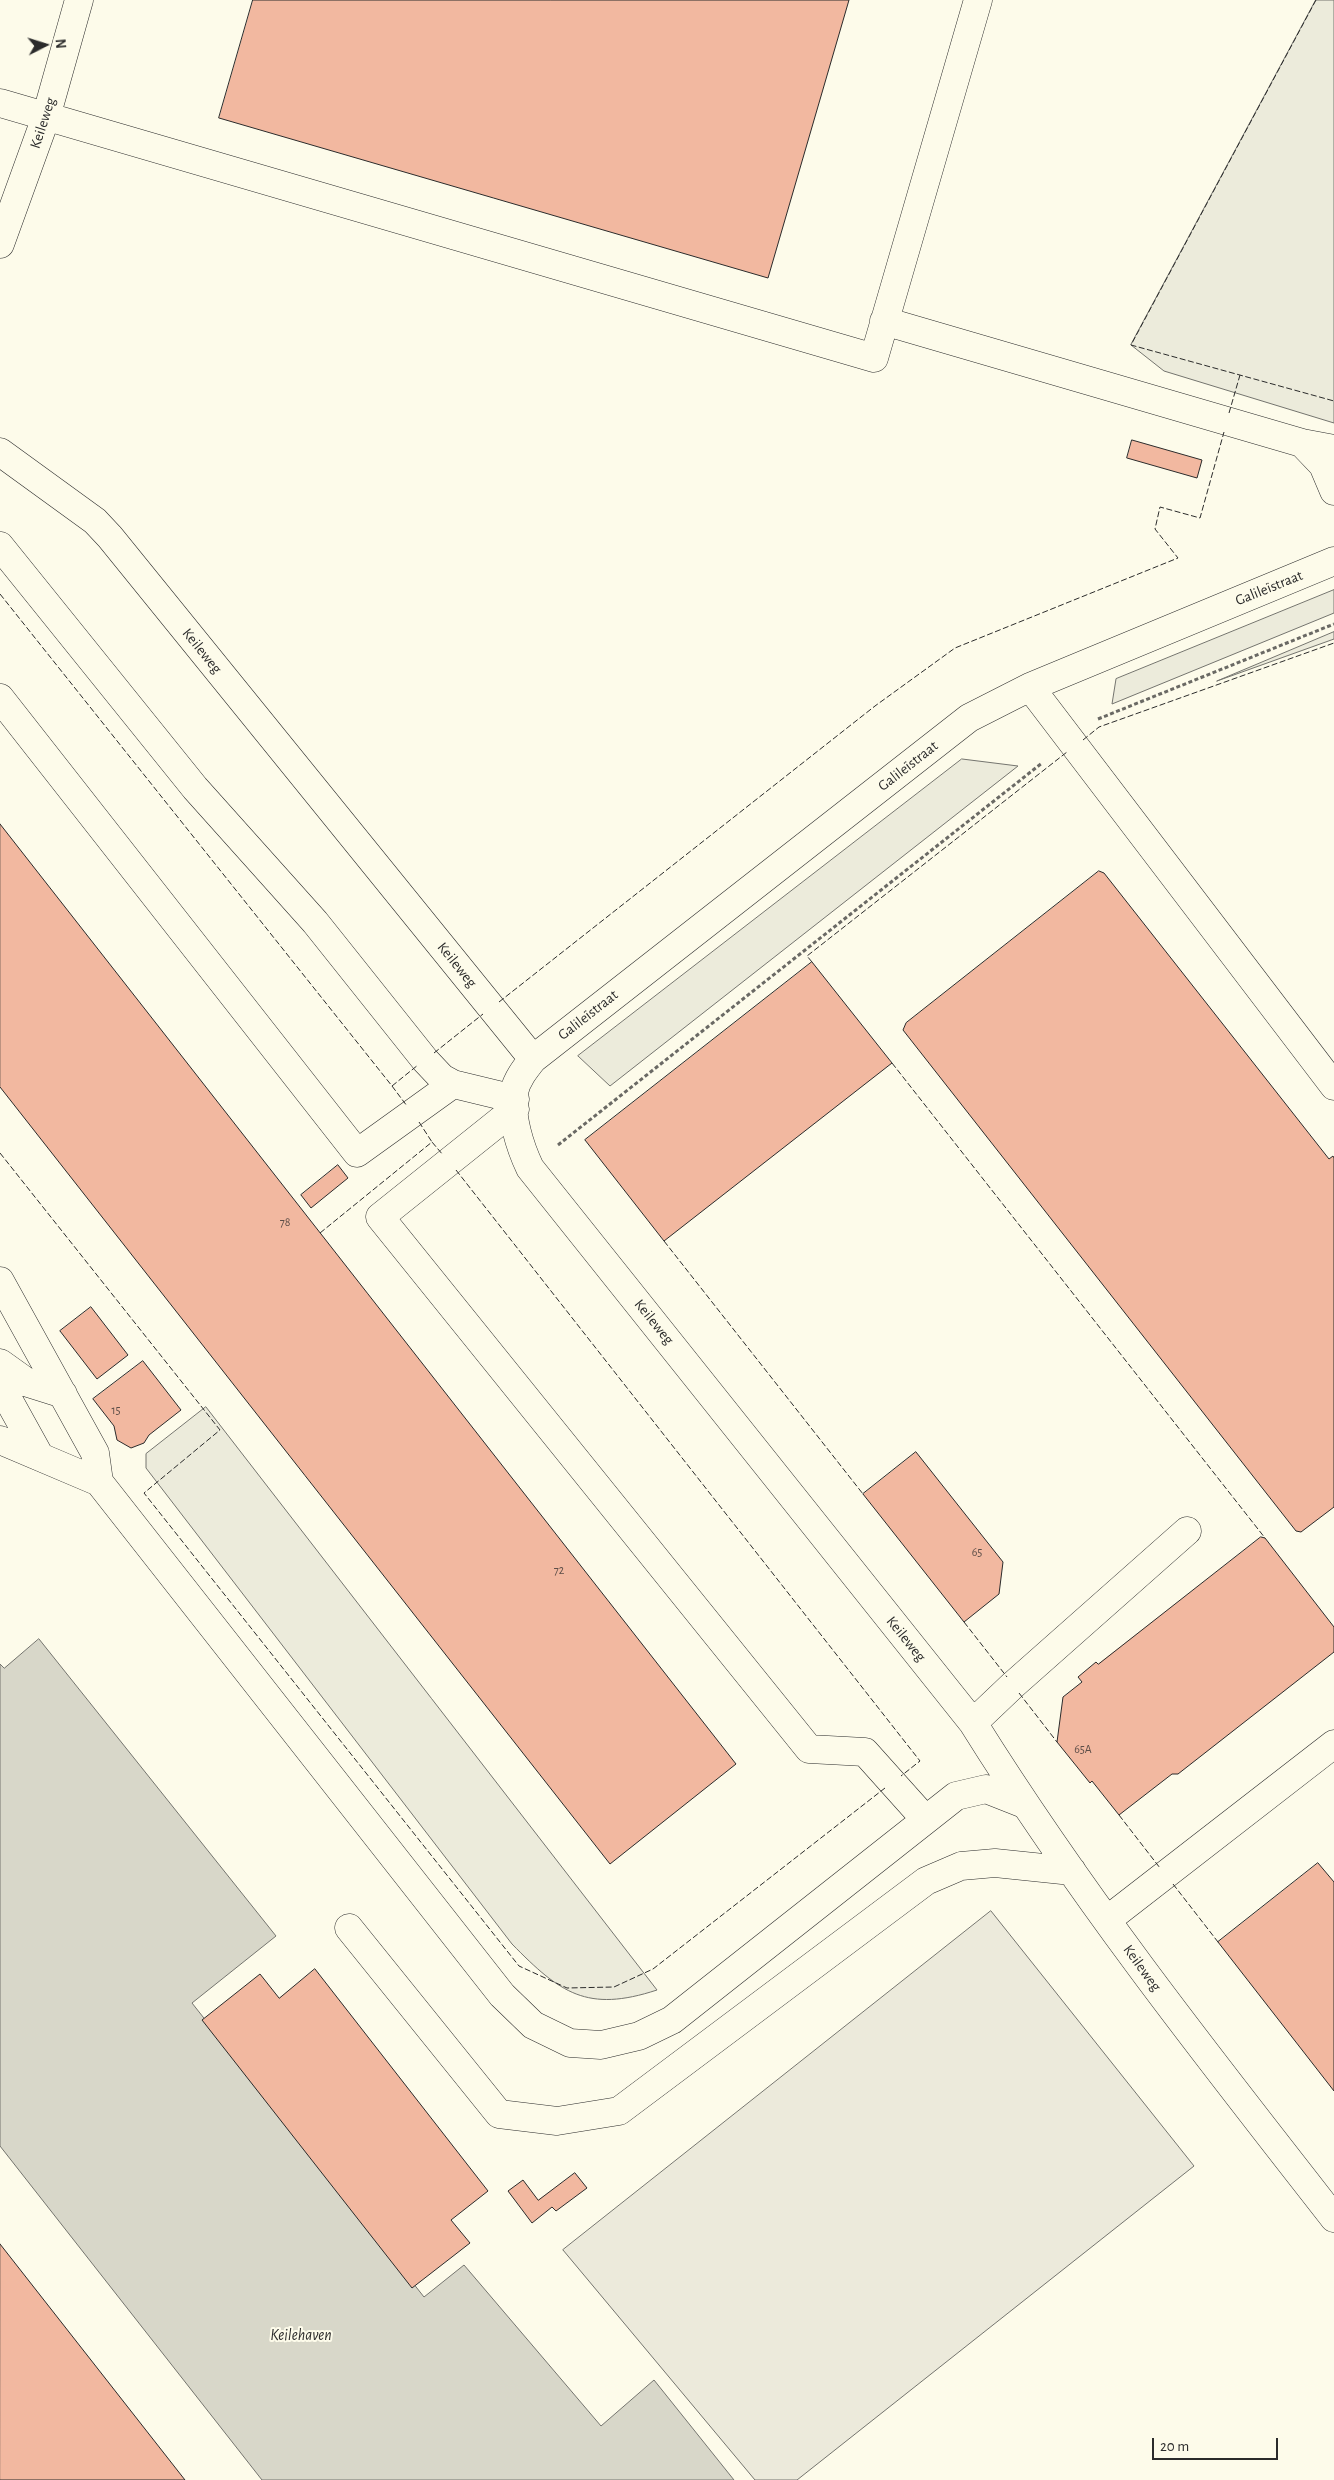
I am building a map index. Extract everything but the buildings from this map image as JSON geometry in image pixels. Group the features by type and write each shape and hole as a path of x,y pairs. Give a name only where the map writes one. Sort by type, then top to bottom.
{"street":[{"name":"Keileweg","path":"0,244 46,117 79,0"},
{"path":"0,103 874,358 978,0"},
{"path":"884,321 1302,442 1334,449"},
{"path":"1302,442 1323,465 1334,492"},
{"name":"Keileweg","path":"0,452 94,521 110,537 533,1059 520,1077 514,1093 521,1150 530,1168 973,1723 1024,1804 1107,1920 1189,2032 1334,2218"},
{"path":"0,546 195,788 316,922 425,1060 442,1078 454,1084 515,1104"},
{"name":"Galileïstraat","path":"533,1059 969,718 1030,688 1334,561"},
{"path":"1030,688 1334,1086"},
{"path":"0,698 358,1153 454,1084"},
{"path":"515,1104 380,1217 809,1749 865,1752 925,1819"},
{"path":"0,1281 95,1453 99,1482 502,1995 533,2025 570,2042 601,2045 639,2036 672,2020 956,1796 986,1789 1024,1804"},
{"path":"0,1363 28,1383 62,1394"},
{"path":"0,1393 8,1399 39,1455"},
{"path":"0,1440 39,1455 71,1472 99,1482"},
{"path":"973,1723 1013,1685 1187,1531"},
{"path":"1107,1920 1334,1744"},
{"path":"349,1928 498,2114 557,2121 619,2111 926,1881 961,1866 995,1864 1072,1871"}],"path":[{"path":"1097,720 1334,624"},
{"path":"530,1168 1043,762"}],"shaded area":[{"path":"1316,0 1334,0 1334,423 1164,371 1131,345"},
{"path":"1334,590 1334,613 1112,704 1116,679"},
{"path":"1334,632 1334,639 1217,681"},
{"path":"962,759 1018,766 610,1086 578,1056"},
{"path":"206,1407 657,1990 633,1997 612,1999 593,1998 576,1994 545,1975 512,1944 146,1468 146,1454"},
{"path":"991,1911 1194,2166 797,2480 755,2480 563,2250"}],"water":[{"name":"Keilehaven","path":"39,1639 276,1936 192,2003 424,2297 464,2265 601,2426 654,2380 734,2480 262,2480 0,2146 0,1664 4,1668"}],"fence":[{"path":"1316,0 1131,345 1334,401"},
{"path":"1229,413 1240,375"},
{"path":"499,1002 875,706 955,648 1178,558 1155,529 1160,507 1200,518 1224,432"},
{"path":"0,594 392,1086 418,1065"},
{"path":"1083,740 1099,727 1334,643"},
{"path":"812,962 807,956 1067,752"},
{"path":"434,1053 483,1014"},
{"path":"892,1063 1265,1538"},
{"path":"392,1086 407,1106"},
{"path":"419,1122 432,1142"},
{"path":"320,1233 432,1142 443,1155"},
{"path":"0,1153 220,1430 144,1493 519,1966 567,1988 614,1987 653,1969 885,1788"},
{"path":"456,1170 920,1761 901,1776"},
{"path":"664,1241 863,1494"},
{"path":"964,1622 1007,1677"},
{"path":"1019,1693 1057,1742"},
{"path":"1119,1815 1160,1868"},
{"path":"1173,1884 1218,1942"}]}
